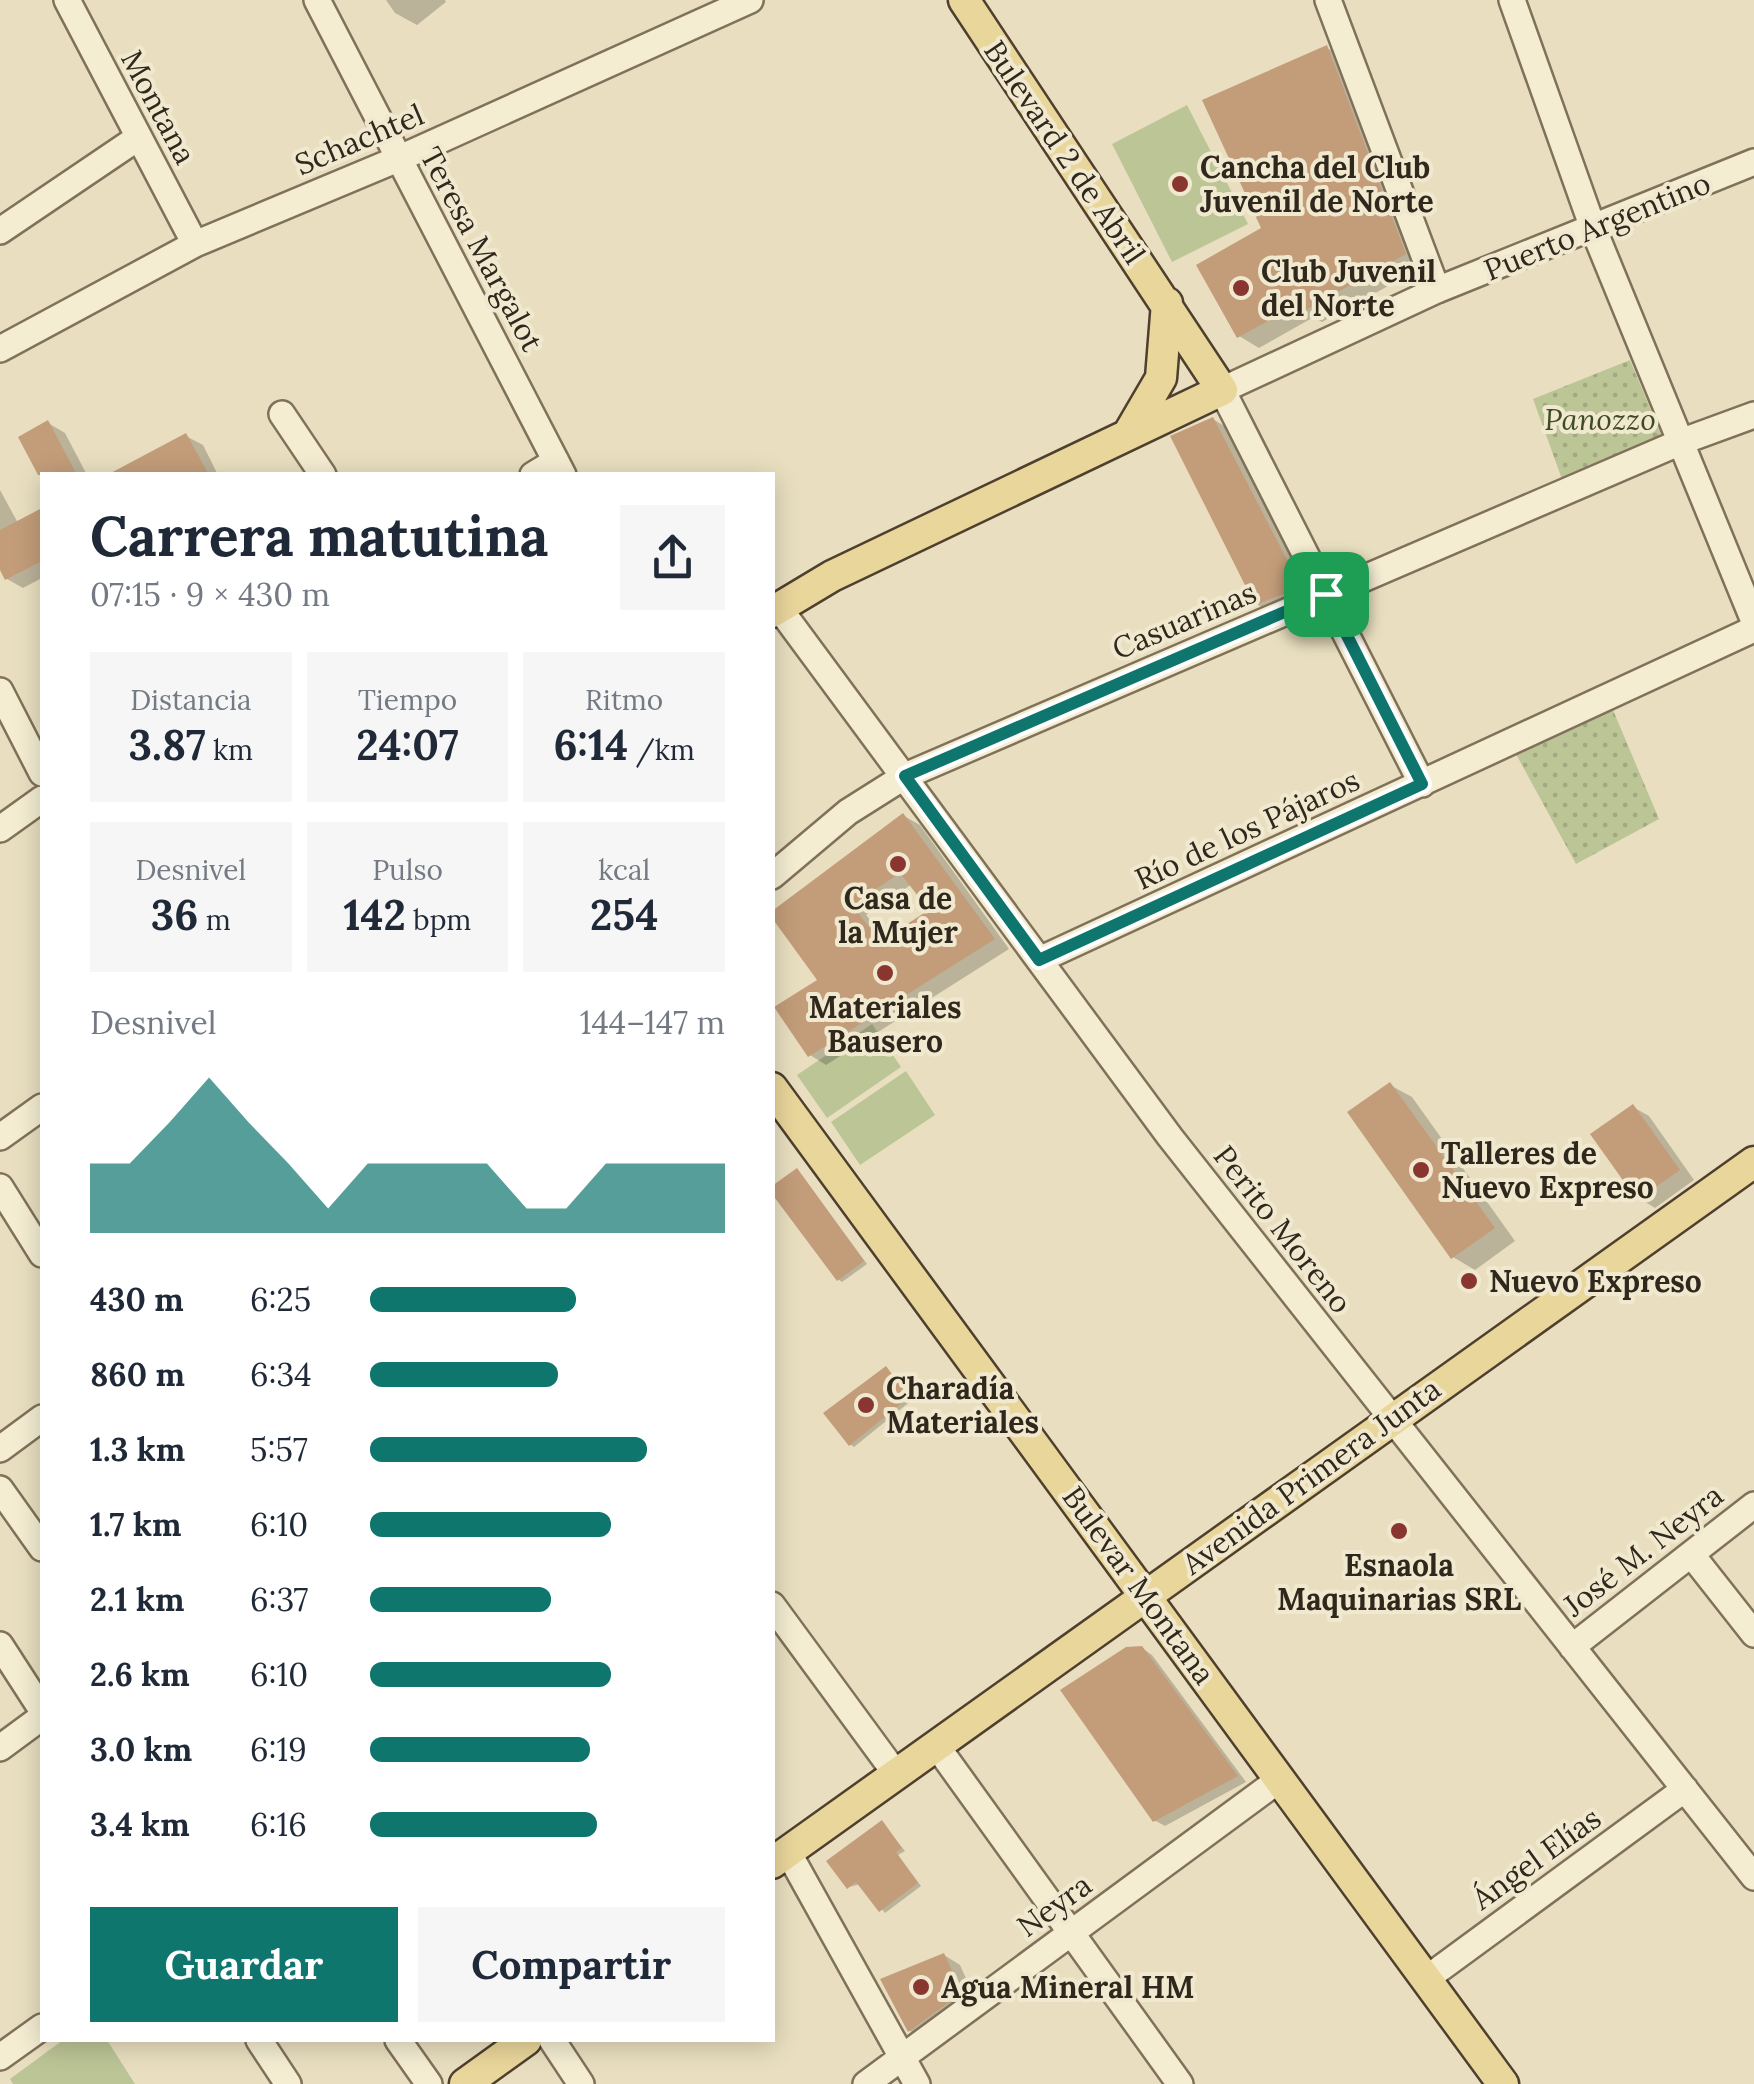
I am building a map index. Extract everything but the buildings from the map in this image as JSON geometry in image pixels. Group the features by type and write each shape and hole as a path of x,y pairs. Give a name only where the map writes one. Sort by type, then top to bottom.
{"main road":[{"name":"Bulevard 2 de Abril","path":"964,0 1222,390"},
{"path":"1166,303 1163,367 1169,392 1188,404"},
{"path":"1128,434 1173,350 1194,346"},
{"path":"776,610 832,576 1222,390"},
{"name":"Bulevar Montana","path":"775,1092 1502,2084"},
{"name":"Avenida Primera Junta","path":"780,1858 1390,1418 1754,1162"},
{"path":"465,2084 523,2042"}],"street":[{"name":"Montana","path":"67,0 195,244"},
{"name":"Teresa Margalot","path":"317,0 559,468"},
{"name":"Schachtel","path":"0,349 195,244 398,159 750,0"},
{"path":"1328,0 1437,290"},
{"path":"1512,0 1593,228 1754,621"},
{"path":"0,231 139,137"},
{"name":"Puerto Argentino","path":"1222,390 1437,290 1754,162"},
{"path":"1222,390 1422,784"},
{"path":"282,414 321,472"},
{"name":"Casuarinas","path":"775,873 848,812 905,776 1683,441 1754,414"},
{"name":"Perito Moreno","path":"776,610 905,776 1170,1137 1754,1878"},
{"name":"Río de los Pájaros","path":"1039,960 1754,629"},
{"path":"0,692 40,769"},
{"path":"0,829 40,800"},
{"path":"0,1137 40,1108"},
{"path":"0,1187 40,1251"},
{"path":"0,1449 40,1419"},
{"path":"0,1489 40,1545"},
{"name":"José M. Neyra","path":"1572,1647 1754,1504"},
{"path":"1691,1554 1754,1634"},
{"path":"775,1609 896,1774"},
{"path":"0,1645 40,1711"},
{"path":"0,1748 40,1716"},
{"path":"936,1745 1180,2084"},
{"name":"Neyra","path":"866,2084 1280,1779"},
{"name":"Ángel Elías","path":"1426,1979 1685,1790"},
{"path":"780,1858 917,2084"},
{"path":"0,2058 40,2028"},
{"path":"260,2042 288,2084"},
{"path":"399,2042 429,2084"},
{"path":"553,2042 581,2084"}],"green space":[{"name":"Cancha del Club Juvenil de Norte","path":"1187,105 1248,224 1172,262 1112,144"},
{"name":"Panozzo","path":"1630,360 1663,439 1563,482 1533,399"},
{"path":"1613,710 1659,819 1576,864 1516,754"},
{"path":"872,1024 901,1067 827,1118 797,1075"},
{"path":"906,1071 935,1115 860,1165 831,1122"},
{"path":"60,2042 108,2042 135,2084 13,2084 10,2079"}],"place":[{"name":"Cancha del Club Juvenil de Norte","path":"1180,184"},
{"name":"Club Juvenil del Norte","path":"1241,288"},
{"name":"Casa de la Mujer","path":"898,864"},
{"name":"Materiales Bausero","path":"885,973"},
{"name":"Talleres de Nuevo Expreso","path":"1421,1170"},
{"name":"Nuevo Expreso","path":"1469,1281"},
{"name":"Charadía Materiales","path":"866,1405"},
{"name":"Esnaola Maquinarias SRL","path":"1399,1531"},
{"name":"Agua Mineral HM","path":"921,1987"}],"route":[{"path":"1326,594 1422,784 1039,960 905,776 1326,594"}]}
